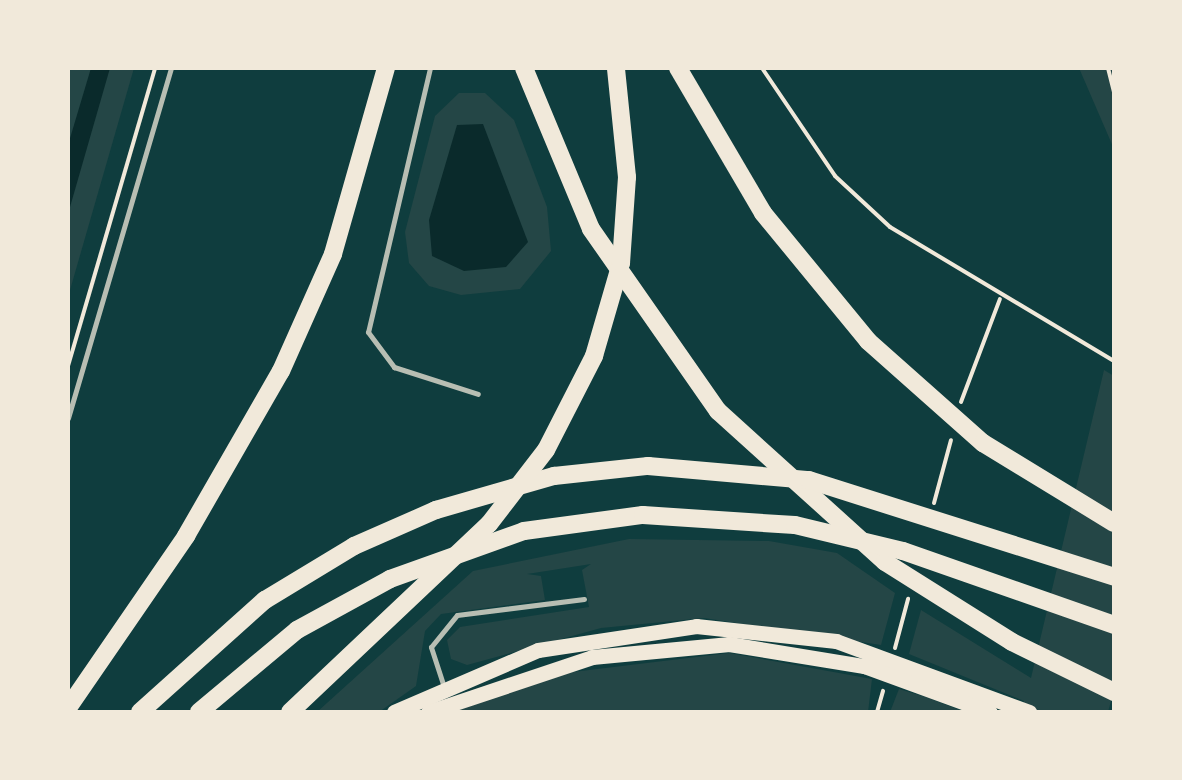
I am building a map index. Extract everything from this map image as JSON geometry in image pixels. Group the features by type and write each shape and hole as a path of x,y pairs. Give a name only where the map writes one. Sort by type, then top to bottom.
{"highway":[{"path":"68,708 186,536 281,371 333,254 386,68"},
{"path":"524,68 591,229 718,411 885,562 1012,642 1114,692"},
{"path":"290,712 489,524 546,450 594,356 620,263 625,113 616,68"},
{"path":"678,68 762,213 868,341 983,443 1114,523"},
{"path":"140,712 265,600 436,510 554,476 736,468 871,495 1114,576"},
{"path":"199,712 297,630 390,579 524,531 644,515 795,525 992,582 1114,625"},
{"path":"394,712 443,684 632,630 753,628 874,651 1029,712"},
{"path":"428,712 592,657 730,644 864,666 990,712"}],"lane":[{"path":"68,418 171,68"},
{"path":"430,68 368,332 394,367 478,394"},
{"path":"443,684 431,647 457,615 584,599"}],"path":[{"path":"68,366 155,68"},
{"path":"762,68 835,176 890,227 1000,299 1112,360"},
{"path":"1108,68 1114,92"},
{"path":"965,388 1000,299"}],"shaded area":[{"path":"68,68 134,68 68,297"},
{"path":"91,68 110,68 68,214 68,145"},
{"path":"1079,68 1114,68 1114,149"},
{"path":"459,93 485,93 514,120 547,207 551,251 520,289 461,295 429,286 409,263 405,232 435,116"},
{"path":"483,124 528,242 506,267 464,271 432,256 429,220 457,125"},
{"path":"1104,370 1114,376 1114,690 1108,712 1022,712 1024,701 909,654 921,610 1031,678"},
{"path":"629,539 769,541 837,553 895,593 881,645 704,618 601,628 467,665 451,659 447,640 460,627 589,607 582,570 591,564 527,574 541,576 545,600 441,614 425,631 416,686 379,712 317,712 473,571"},
{"path":"729,653 872,679 868,712 454,712 548,675"},
{"path":"899,689 926,697 965,712 890,712"}]}
